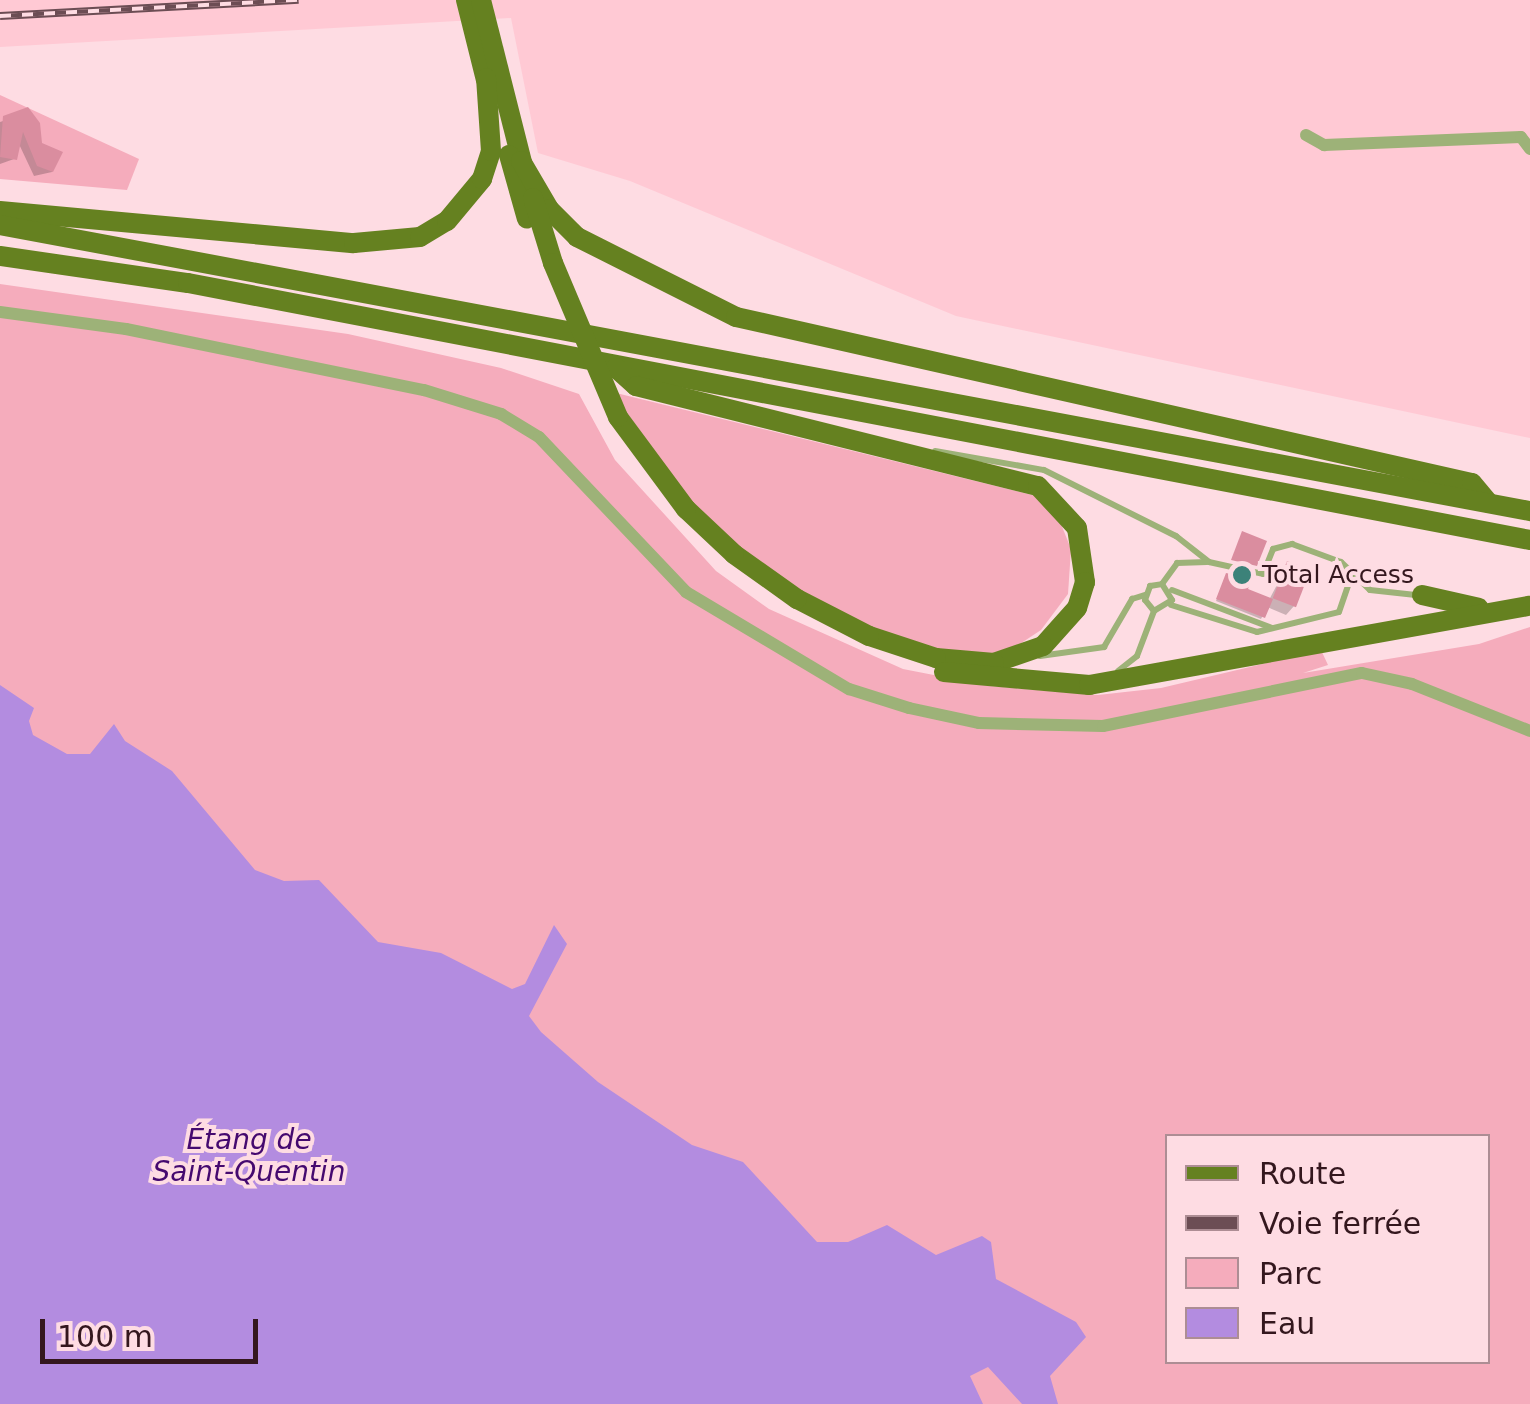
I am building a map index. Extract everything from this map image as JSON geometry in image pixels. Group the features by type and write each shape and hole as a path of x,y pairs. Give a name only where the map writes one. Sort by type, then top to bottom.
{"main road":[{"path":"466,0 486,78 546,261 610,415 674,512 724,562 788,608 864,647 924,667 972,678 1085,685 1162,676 1530,606"},
{"path":"481,0 509,151 548,208 577,237 736,317 1472,483 1489,503"},
{"path":"0,211 390,244 420,237 470,200 509,151"},
{"path":"0,225 1530,511"},
{"path":"0,256 188,284 1530,540"},
{"path":"610,415 686,509 797,599 915,653 966,664 1023,656 1059,634 1077,608 1085,582 1077,528 1038,486 898,448 636,386 615,366"},
{"path":"1422,595 1496,611"}],"street":[{"path":"1306,134 1324,145 1527,138"},
{"path":"0,312 66,317 424,390 501,414 539,438 686,592 849,689 909,708 979,723 1103,726 1362,673 1412,684 1530,730"}],"lane":[{"path":"898,448 1044,470 1176,536 1209,562"},
{"path":"1171,604 1166,586 1177,563 1209,562 1263,574 1273,548 1292,544 1341,562 1370,590 1422,595"},
{"path":"1085,685 1137,656 1154,611 1171,604 1244,630 1274,629 1339,612 1352,574"},
{"path":"1023,656 1104,647 1132,599 1166,586 1274,629"},
{"path":"1145,595 1154,611"}],"shaded area":[{"path":"0,0 1530,0 1530,438 956,316 630,181 538,153 511,18 0,47"}],"green space":[{"path":"0,95 139,159 127,190 0,179"},
{"path":"0,284 348,334 501,368 579,394 615,460 716,571 769,609 903,669 990,686 1098,695 1161,688 1321,650 1328,665 1303,673 1479,644 1530,627 1530,1404 0,1404"},
{"path":"612,392 1036,496 1059,519 1071,549 1068,594 1041,630 1012,649 976,658 937,653 823,609 708,525"}],"water":[{"name":"Étang de Saint-Quentin","path":"0,685 34,708 29,721 33,735 67,754 90,754 114,724 125,741 172,771 255,870 284,881 319,880 378,942 441,953 512,989 525,984 554,925 567,944 529,1016 541,1032 598,1082 692,1145 743,1162 817,1242 848,1242 887,1225 936,1255 982,1236 991,1242 996,1279 1076,1322 1086,1337 1050,1376 1058,1404 1022,1404 988,1367 970,1376 983,1404 0,1404"}],"building":[{"path":"28,107 40,123 42,143 63,152 53,172 37,166 23,132 17,160 0,157 3,116"},
{"path":"1242,531 1267,541 1257,566 1231,560"},
{"path":"1287,561 1310,570 1296,607 1273,598"},
{"path":"1226,573 1252,579 1248,589 1273,599 1265,618 1216,599"}],"railway":[{"path":"0,16 299,0"}],"place":[{"name":"Total Access","path":"1242,575"}]}
